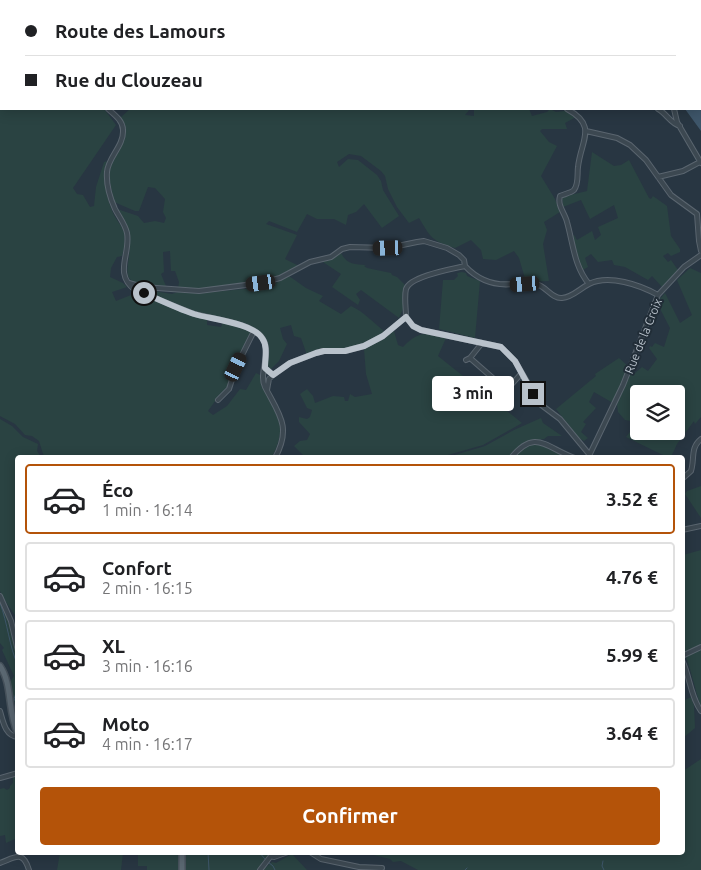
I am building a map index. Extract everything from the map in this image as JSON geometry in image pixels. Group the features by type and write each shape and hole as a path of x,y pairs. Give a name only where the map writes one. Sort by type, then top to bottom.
{"main road":[{"path":"0,666 7,680 10,712 15,726"},
{"path":"182,855 182,870"}],"street":[{"path":"109,110 121,122 123,131 121,142 108,167 107,173 112,200 127,233 124,268 127,282 135,290 193,313 240,325 259,334 265,343 263,381 278,408 284,427 282,442 276,455"},
{"path":"569,110 579,116 586,130 575,187 572,192 560,196 559,200 568,223 572,246 580,272 589,284"},
{"path":"660,110 665,113 674,124 680,126"},
{"path":"658,177 683,171 701,162 680,126 674,110"},
{"path":"586,130 626,142 642,156 672,195 699,215 698,241 701,253"},
{"path":"127,282 143,287 199,291 236,287 280,278 310,262 331,257 344,248 388,248 417,242 434,244 455,252 464,260 465,266 482,280 501,284 536,284 544,287 555,297 560,298 573,294 589,284 620,281 636,285 658,295"},
{"name":"Rue de la Croix","path":"588,455 623,385 658,295 684,267 701,253"},
{"path":"465,266 417,279 409,283 406,290 406,317 413,326 421,330 501,347 515,361 540,404 560,419 587,455"},
{"path":"267,390 269,379 290,363 324,351 345,351 364,346 383,336 406,317"},
{"path":"218,400 229,389 236,367 254,331"},
{"path":"482,343 468,359 503,387 510,386 521,374"},
{"path":"265,368 273,375"},
{"path":"685,476 691,471 693,450 696,443 701,439"},
{"path":"514,455 524,444 535,441 569,455"},
{"path":"685,529 701,526"},
{"path":"0,596 9,615 15,639"},
{"path":"685,655 701,647"},
{"path":"685,666 695,701 701,711"},
{"path":"0,711 6,730 12,736 15,736"},
{"path":"0,778 15,774"},
{"path":"316,855 359,867 382,868"},
{"path":"0,863 21,856 26,859 30,870"},
{"path":"260,870 270,858"}],"green space":[{"path":"0,110 105,110 116,125 73,188 77,194 83,195 90,207 94,206 96,187 104,162 107,161 105,181 107,196 125,238 122,256 117,257 111,268 110,277 127,287 112,292 116,301 136,293 192,316 207,319 207,325 221,327 223,322 252,332 234,370 228,370 226,377 230,379 228,387 208,411 213,415 227,406 240,389 246,390 256,373 260,375 278,416 280,435 278,442 273,455 43,455 39,441 32,436 25,435 15,424 0,416"},
{"path":"129,110 469,110 465,115 474,116 474,110 529,110 532,116 549,110 556,112 565,111 576,117 565,123 567,129 542,129 540,131 549,142 557,146 541,176 555,199 560,212 544,222 547,230 543,244 549,281 526,282 519,258 514,251 496,260 483,259 481,250 471,240 455,248 437,241 419,218 409,223 397,207 388,189 385,176 381,171 361,156 349,154 337,162 339,167 348,159 358,160 377,175 383,190 399,216 382,228 364,204 356,212 348,215 346,225 334,219 317,219 307,214 297,232 269,221 266,224 297,235 285,259 299,266 284,275 242,285 202,289 178,288 179,282 175,271 171,271 170,251 163,252 164,272 161,274 166,286 136,283 130,279 128,274 129,234 126,224 117,209 138,216 144,223 155,221 164,223 166,218 163,212 165,199 155,188 148,187 139,211 114,202 109,167 123,142 125,133 121,117"},
{"path":"592,152 614,166 621,165 629,160 649,198 651,199 653,196 667,206 671,236 680,252 671,256 668,253 663,256 668,262 671,260 678,270 662,287 652,276 648,280 625,267 614,265 612,260 598,262 591,254 585,258 588,267 581,271 571,236 574,235 577,240 592,231 595,240 601,235 598,227 618,218 614,205 590,219 581,200 563,207 562,197 587,191"},
{"path":"341,253 346,260 352,263 366,265 364,266 367,268 391,273 405,285 403,309 399,318 361,290 356,294 360,300 358,305 332,287 341,274 323,262"},
{"path":"690,268 701,273 701,417 695,424 694,421 685,433 685,385 630,385 630,421 625,420 618,412 617,404 630,374 634,374 642,367 648,371 657,359 649,348 650,346 652,347 655,343 664,347 670,328 658,305 659,300 665,293 680,323 692,315 677,280"},
{"path":"462,272 480,281 475,338 439,329 443,280 454,280 458,276 457,273"},
{"path":"289,276 306,288 323,296 319,301 341,314 351,306 356,308 385,332 365,345 307,355 301,338 294,336 291,325 280,328 283,339 287,344 279,361 270,370 267,362 266,339 253,328 235,321 199,313 160,299 141,289 172,294 178,292 200,293 257,288 276,283"},
{"path":"394,331 398,345 403,347 413,338 422,334 445,336 446,338 438,356 522,423 483,445 448,455 303,455 294,446 300,441 307,440 310,434 299,422 299,417 307,419 310,417 312,410 307,408 300,394 307,389 313,396 315,403 333,396 344,397 345,401 348,401 350,394 355,397 372,394 366,374 364,349"},
{"path":"619,358 629,367 613,403 594,392 589,402 596,408 583,422 586,424 581,432 588,438 584,441 579,438 556,409 596,376 595,374"},
{"path":"541,418 543,423 562,436 548,436 544,439 527,442 510,455 455,455 485,446"},
{"path":"0,419 12,426 23,437 38,444 37,451 40,455 15,455 15,615 0,591"},
{"path":"632,440 680,440 672,455 663,455"},
{"path":"531,444 546,445 562,455 517,455 523,448"},
{"path":"701,486 701,518 685,494 687,491"},
{"path":"701,550 701,645 685,652 685,554"},
{"path":"0,602 8,620 15,648 15,702 12,703 10,682 14,676 2,650 4,648 0,643"},
{"path":"701,649 701,707 686,657"},
{"path":"691,697 694,706 695,728 685,736 685,700"},
{"path":"701,759 701,870 418,870 401,861 393,862 390,859 373,855 685,855 685,770"},
{"path":"15,775 15,839 6,843 5,835 0,836 0,789 4,788 7,790 10,788 13,783 13,776"},
{"path":"60,855 123,855 121,870 57,870"},
{"path":"138,855 180,855 180,870 147,870 147,866 138,866"},
{"path":"185,855 269,855 257,870 185,870"},
{"path":"293,855 307,870 263,870 272,862 276,863"}],"water":[{"path":"686,110 701,110 701,131"}],"waterway":[{"path":"0,603 15,657"},
{"path":"15,696 15,700"},
{"path":"208,855 209,870"},
{"path":"262,855 265,859"},
{"path":"603,861 602,866 604,870"},
{"path":"268,862 275,870"}],"route":[{"path":"144,293 193,313 240,325 259,334 266,348 265,368 273,375 290,363 316,353 345,351 374,342 397,322 406,317 413,326 421,330 501,347 515,361 533,394"}]}
